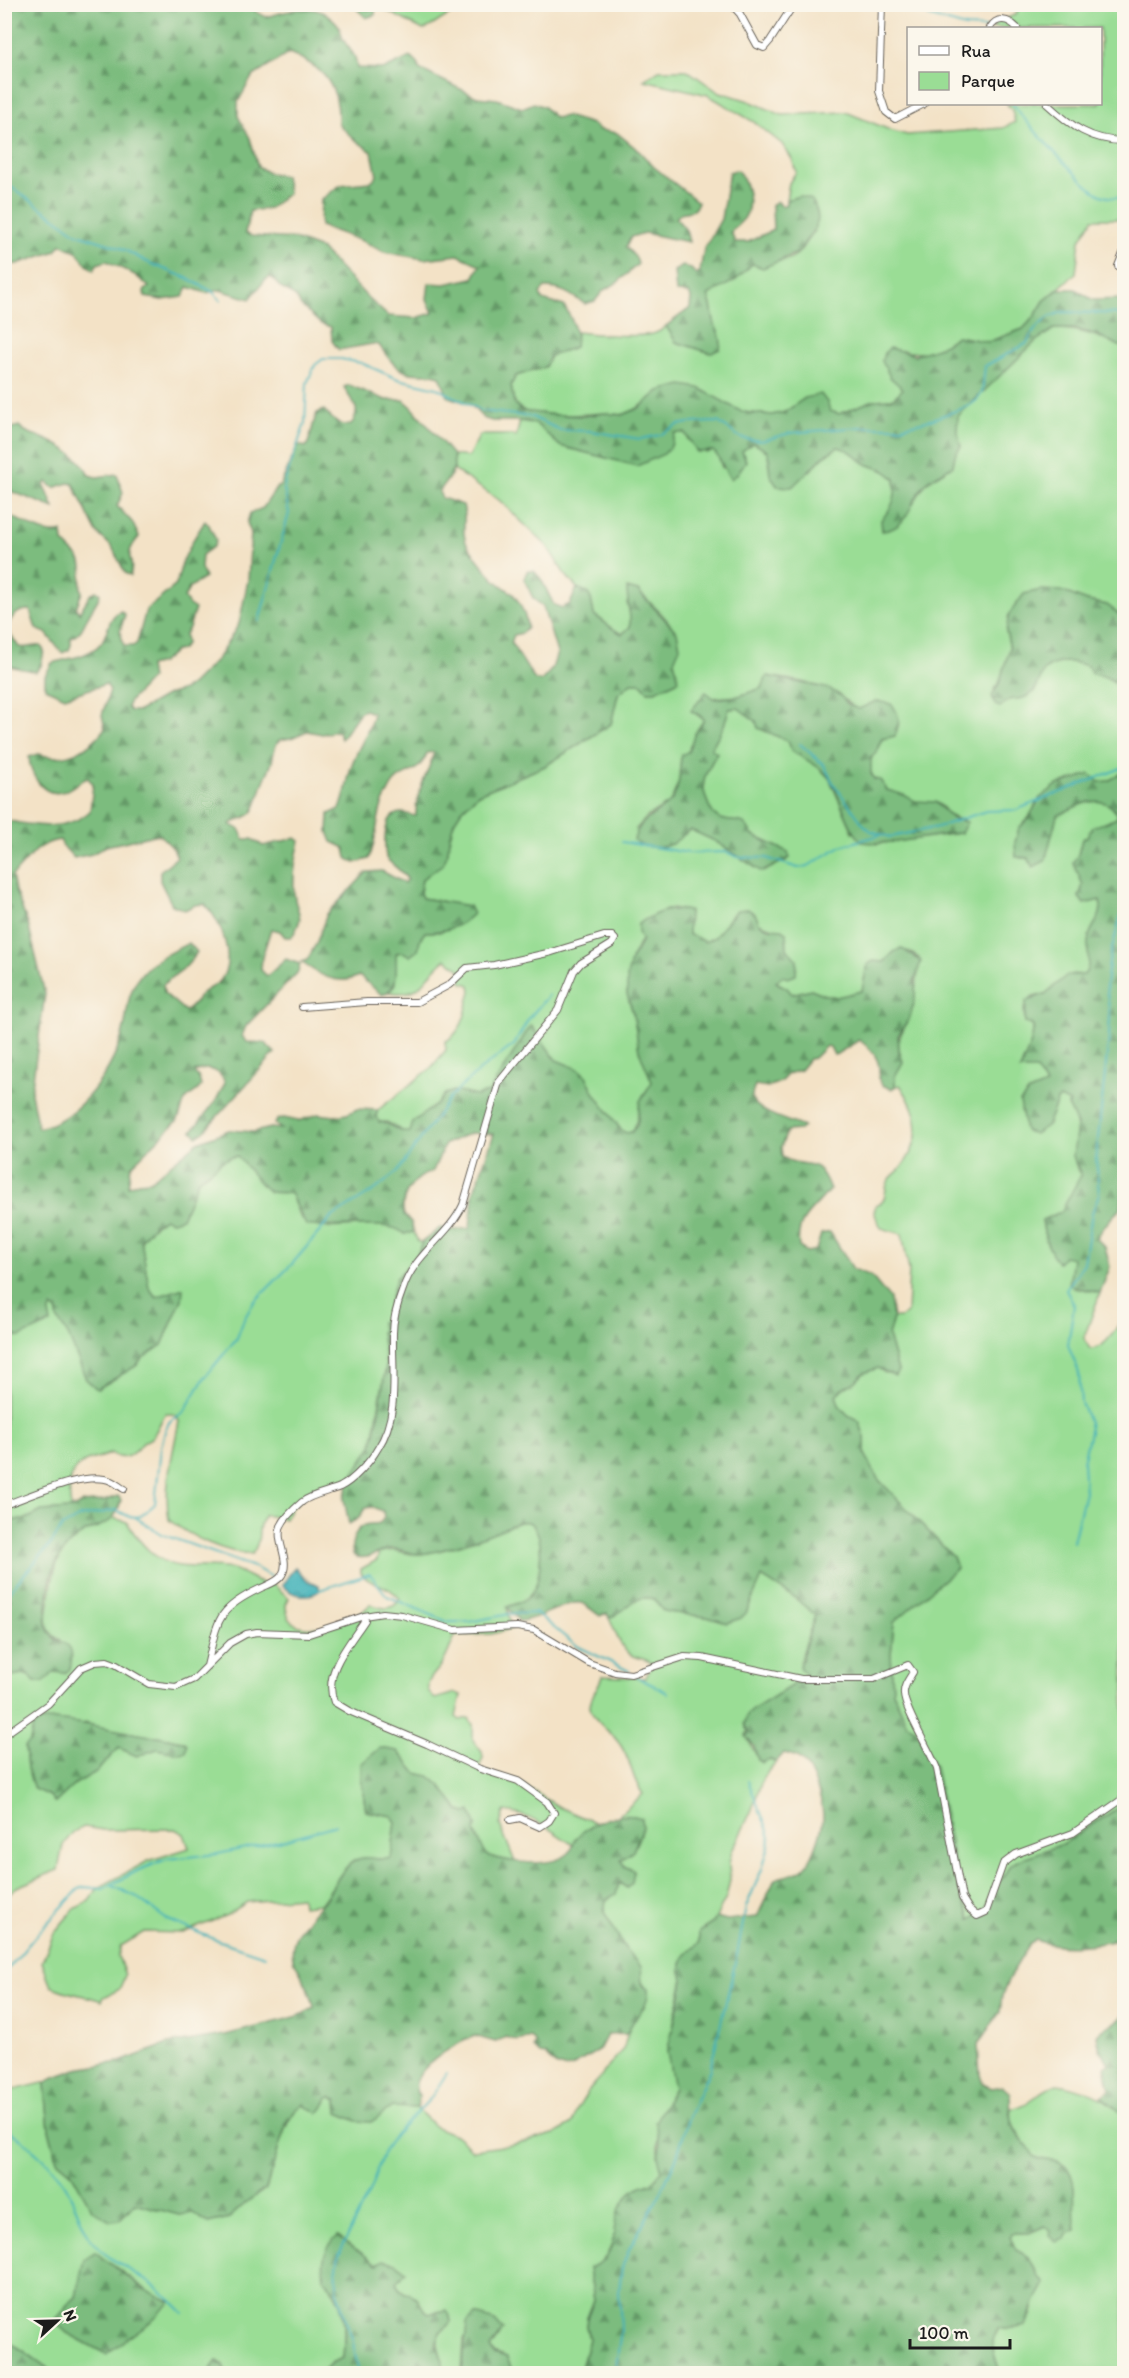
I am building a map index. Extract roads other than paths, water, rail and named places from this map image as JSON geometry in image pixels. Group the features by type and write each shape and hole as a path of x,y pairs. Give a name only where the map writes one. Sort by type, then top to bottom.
{"street":[{"path":"732,4 757,45 764,48 794,4"},
{"path":"882,4 879,82 886,112 895,119 922,105"},
{"path":"991,27 1003,20 1016,27"},
{"path":"1048,105 1083,133 1111,141 1125,141"},
{"path":"1118,266 1125,251"},
{"path":"207,1667 219,1620 226,1610 236,1600 275,1581 282,1575 285,1565 280,1543 283,1523 308,1498 344,1484 369,1461 378,1449 386,1434 391,1414 393,1331 406,1278 420,1257 457,1217 463,1204 499,1082 558,1010 574,971 581,963 612,944 615,939 612,936 604,936 552,952 494,965 467,968 449,985 417,1002 302,1007"},
{"path":"4,1505 76,1481 95,1478 111,1481 124,1489"},
{"path":"4,1735 48,1704 81,1668 94,1662 107,1661 149,1684 172,1688 186,1684 207,1667 230,1643 246,1634 257,1632 309,1634 364,1616 382,1613 402,1615 455,1630 517,1627 534,1630 590,1663 615,1672 631,1674 684,1657 702,1658 801,1679 874,1679 908,1665 913,1672 904,1688 904,1700 931,1752 937,1769 962,1898 977,1916 986,1912 1003,1864 1016,1854 1072,1833 1125,1798"},
{"path":"364,1616 366,1620 332,1675 330,1688 334,1702 348,1711 480,1769 518,1781 547,1802 554,1813 549,1821 540,1827 520,1818 510,1820"}],"water":[{"path":"295,1567 308,1581 319,1585 319,1591 305,1595 294,1593 282,1585"}],"waterway":[{"path":"928,16 965,27"},
{"path":"1014,105 1055,153 1082,180 1101,195 1124,197"},
{"path":"4,182 78,234 121,248 149,263 187,278 213,292 221,301"},
{"path":"259,621 289,513 284,489 285,481 305,423 307,383 315,365 323,359 341,359 361,363 398,379 437,388 482,411 532,417 560,430 590,431 640,439 660,435 678,425 718,422 741,438 761,441 790,433 861,427 901,427 930,420 969,406 977,400 982,393 985,366 1026,344 1036,328 1049,317 1062,312 1124,314"},
{"path":"800,744 824,765 833,783 863,824 871,831 890,837 938,827 986,811 1016,810 1124,767"},
{"path":"622,842 689,853 726,852 738,857 766,858 798,868 808,866 841,846 880,835"},
{"path":"1073,1542 1085,1492 1083,1462 1090,1432 1089,1422 1081,1403 1079,1373 1068,1345 1074,1305 1066,1290 1084,1263 1092,1213 1099,1194 1096,1157 1110,1016 1106,985 1110,955 1124,905"},
{"path":"135,1517 141,1516 155,1504 161,1447 166,1428 170,1421 184,1412 205,1377 237,1338 254,1302 292,1264 332,1217 375,1190 398,1171 451,1096 481,1069 514,1045 529,1018 549,995"},
{"path":"4,1597 51,1544 62,1527 80,1517 116,1510 135,1517 161,1534 256,1568 275,1579"},
{"path":"316,1591 370,1574 387,1596 448,1622 469,1622 509,1614 536,1613 575,1645 629,1671"},
{"path":"637,1677 668,1693"},
{"path":"615,2374 621,2330 619,2289 622,2268 629,2249 659,2196 676,2159 689,2116 710,2069 746,1907 769,1846 770,1838 767,1828 748,1781"},
{"path":"4,1974 79,1889 85,1887 103,1889 139,1870 167,1859 218,1854 287,1839 336,1825"},
{"path":"113,1886 135,1896 166,1919 214,1939 265,1956"},
{"path":"359,2374 353,2342 338,2294 336,2273 339,2254 370,2190 384,2151 395,2135 430,2099 447,2073"},
{"path":"4,2128 30,2146 56,2172 67,2188 89,2235 100,2249 111,2259 154,2286 184,2313"}]}
